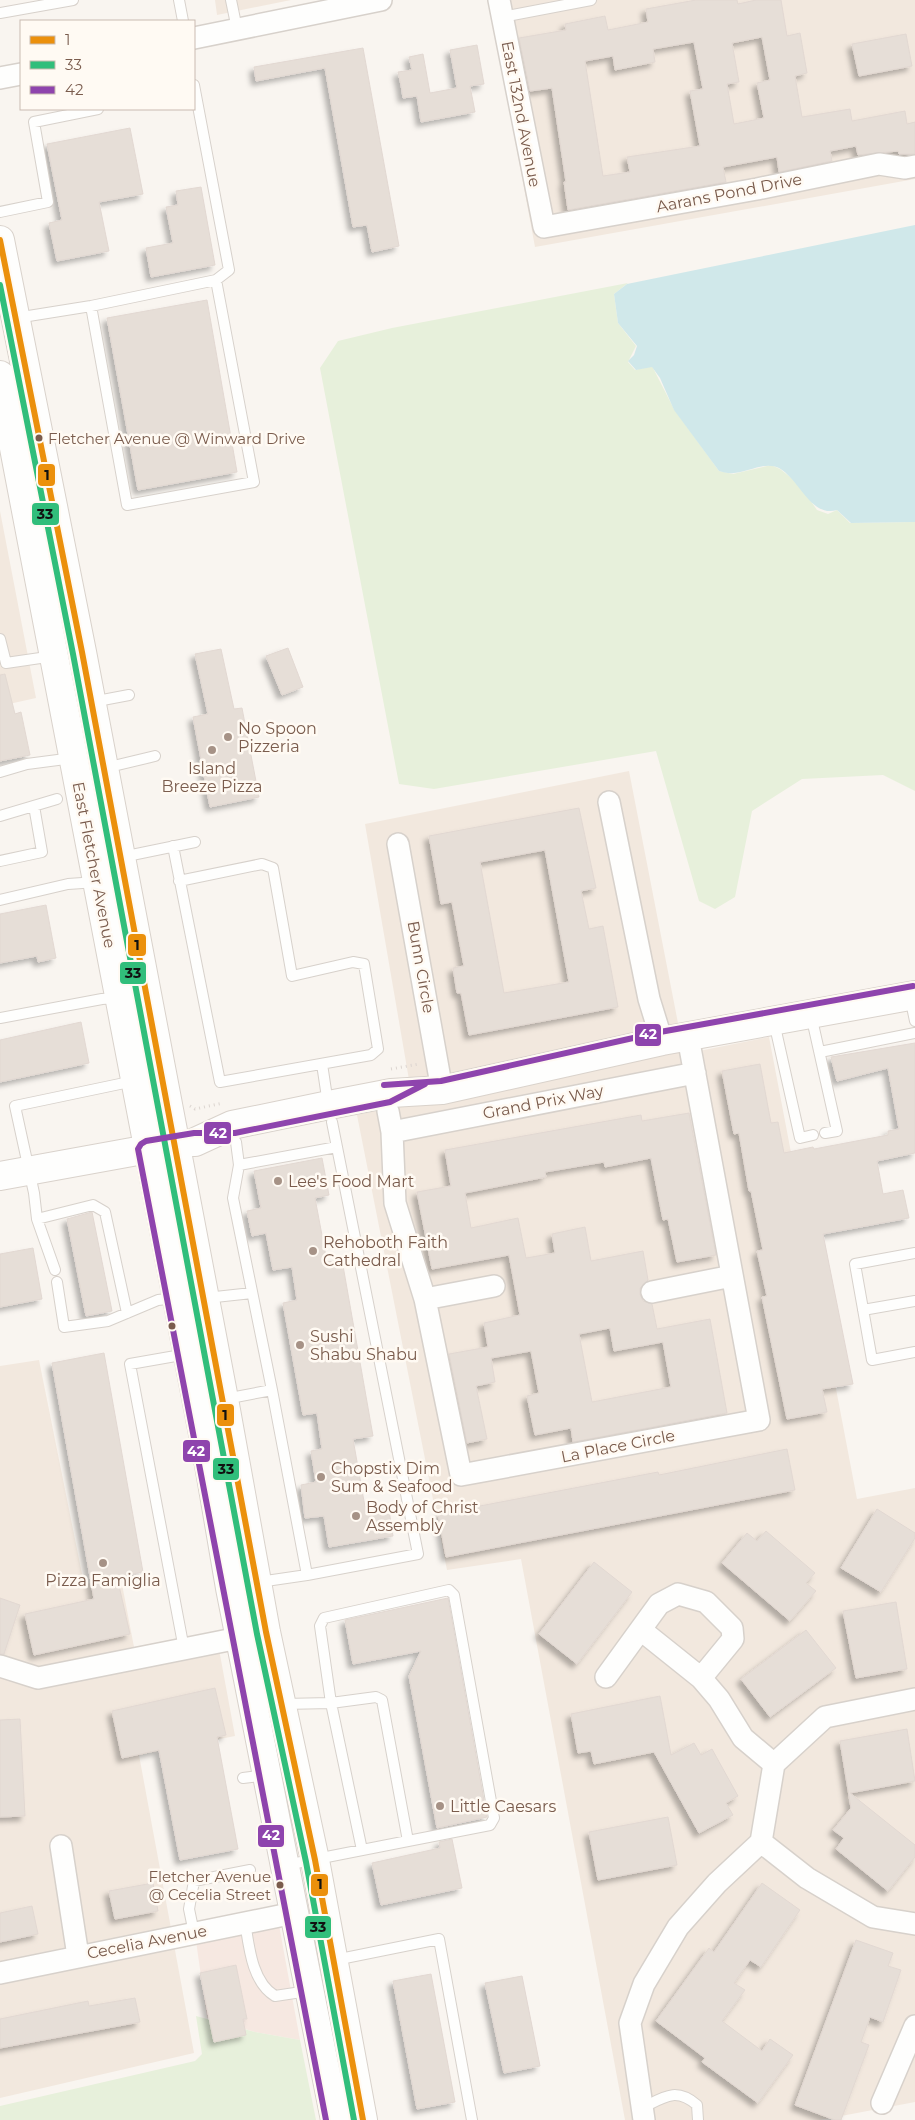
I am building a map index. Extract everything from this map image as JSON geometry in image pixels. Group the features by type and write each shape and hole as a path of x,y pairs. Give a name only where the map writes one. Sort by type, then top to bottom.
{"main road":[{"name":"East Fletcher Avenue","path":"0,240 15,318 7,381 64,707 72,781 98,882 147,1150 188,1354 230,1588 253,1635 282,1704 314,1860 363,2120"},
{"name":"East Fletcher Avenue","path":"7,381 82,652 121,857 185,1143 205,1298 257,1582 253,1635 255,1777 285,1865 335,2120"},
{"path":"55,656 82,652"},
{"path":"72,781 104,770"},
{"path":"185,1143 238,1154 332,1125 390,1093 436,1091 675,1039 811,1014 913,1004"},
{"path":"0,1176 185,1143 232,1125 332,1125 390,1122 436,1091"},
{"path":"294,1913 318,1963 334,2036 356,2080"}],"street":[{"path":"195,38 338,4 381,0"},
{"name":"East 132nd Avenue","path":"501,8 544,227"},
{"path":"0,78 20,74"},
{"name":"Aarans Pond Drive","path":"544,227 758,189 879,164 905,168 915,166"},
{"path":"609,802 648,999 675,1039"},
{"name":"Bunn Circle","path":"398,844 436,1091"},
{"name":"La Place Circle","path":"390,1122 395,1203 425,1300 461,1475 758,1420 695,1073 675,1039"},
{"name":"Grand Prix Way","path":"390,1122 695,1073"},
{"path":"652,1292 732,1276"},
{"path":"425,1300 494,1286"},
{"path":"606,1677 659,1604 678,1594 706,1602 732,1628 733,1639 701,1678"},
{"path":"641,1630 701,1678 719,1699 743,1738 774,1764"},
{"path":"0,1666 38,1678 253,1635"},
{"path":"643,2114 630,2023 644,1984 678,1927 717,1883 761,1842 774,1764 825,1716 915,1699"},
{"path":"761,1842 807,1878 873,1917 915,1924"},
{"path":"62,1846 78,1956"},
{"name":"Cecelia Avenue","path":"0,1973 294,1913"},
{"path":"882,2103 915,2026"}],"lane":[{"path":"0,13 73,0"},
{"path":"179,0 183,20"},
{"path":"231,0 237,29"},
{"path":"501,8 591,0"},
{"path":"15,318 91,306 216,280 229,270 195,90"},
{"path":"0,212 48,202 34,122 93,110"},
{"path":"91,306 127,504 254,482 216,280"},
{"path":"0,639 3,662 55,656"},
{"path":"64,707 129,695"},
{"path":"0,816 34,806 72,781 155,756"},
{"path":"0,772 27,764 72,781"},
{"path":"0,861 42,852 34,806"},
{"path":"121,857 195,842"},
{"path":"173,846 180,882 220,1082 371,1055 378,1049 364,964 353,962 292,976 273,868 262,864 180,882"},
{"path":"0,900 68,884 98,882"},
{"path":"0,1018 102,999 119,998"},
{"path":"811,1014 837,1131 825,1133"},
{"path":"774,1021 800,1138 813,1135"},
{"path":"820,1052 915,1034"},
{"path":"230,1588 418,1554 332,1125 322,1064"},
{"path":"55,1270 37,1220 14,1106 135,1081"},
{"path":"238,1154 233,1198 272,1390 306,1575"},
{"path":"37,1220 93,1205 105,1212 127,1313"},
{"path":"915,1254 855,1264 872,1360 915,1352"},
{"path":"57,1282 64,1327 108,1321 158,1300 176,1298"},
{"path":"205,1298 252,1293"},
{"path":"863,1310 915,1301"},
{"path":"184,1649 130,1364 188,1354"},
{"path":"224,1399 272,1390"},
{"path":"285,1865 314,1860 490,1825 494,1818 454,1595 449,1590 324,1618 320,1626 330,1703 362,1850"},
{"path":"282,1704 330,1703 376,1697 382,1700 408,1841"},
{"path":"194,1933 189,1908 194,1881 250,1870"},
{"path":"245,1922 255,1970 266,1991 275,1996 309,1990"},
{"path":"332,1960 439,1939 472,2120"},
{"path":"643,2114 671,2094 687,2097 697,2105 698,2120"}],"shaded area":[{"path":"215,0 291,0 217,15"},
{"path":"489,0 915,0 915,179 535,247"},
{"path":"0,511 36,698 0,706"},
{"path":"629,771 684,1054 769,1037 857,1499 915,1488 915,2102 820,2120 625,2120 521,1559 447,1570 357,1115 413,1103 365,824"},
{"path":"39,1360 84,1584 121,1579 134,1647 216,1633 235,1736 139,1755 194,2053 0,2098 0,1366"},
{"path":"279,1925 300,2040 255,2032 207,2018 196,1941"}],"green space":[{"path":"628,283 614,294 618,323 636,346 628,362 635,370 652,366 674,409 719,471 733,474 771,465 780,469 799,484 817,510 828,514 837,510 850,523 915,522 915,791 883,775 802,779 752,811 735,897 715,909 699,901 656,751 434,789 399,784 320,368 338,341 392,328"},
{"path":"196,2016 255,2032 300,2040 316,2120 0,2120 0,2106 195,2061 202,2054"}],"water":[{"path":"915,225 915,522 851,523 837,510 828,511 813,503 786,474 774,466 763,466 732,473 719,471 674,410 660,378 652,367 636,370 628,361 634,355 637,346 618,323 614,294 627,284"}],"building":[{"path":"696,0 737,0 738,4 756,0 781,0 787,36 800,33 807,73 795,76 802,117 850,109 852,121 905,111 907,124 915,122 915,154 899,154 898,151 858,155 856,146 830,151 832,161 779,172 777,157 723,167 726,182 568,210 564,182 566,182 552,88 530,91 519,38 566,30 565,24 605,16 608,30 648,22 646,9","holes":["762,37 770,80 757,83 764,118 734,124 727,84 739,82 732,43","694,42 703,89 690,91 700,146 627,157 630,172 603,176 585,61 613,56 615,70 655,62 653,49"]},
{"path":"906,34 912,66 859,76 852,44"},
{"path":"477,45 484,84 470,86 475,112 421,122 417,96 403,98 398,72 412,70 409,57 423,54 430,93 457,88 450,50"},
{"path":"363,48 399,246 372,252 367,225 353,227 325,68 256,81 254,67"},
{"path":"130,128 143,194 99,202 109,251 57,261 49,223 62,220 47,144"},
{"path":"201,187 215,265 151,277 146,248 173,243 166,207 178,205 176,191"},
{"path":"207,300 237,472 138,490 107,318"},
{"path":"288,648 303,687 282,695 266,656"},
{"path":"221,649 234,709 242,708 259,797 210,807 193,717 208,714 195,654"},
{"path":"5,674 15,714 21,712 30,755 0,761 0,675"},
{"path":"579,808 596,888 581,891 589,929 603,926 618,1007 469,1035 461,993 457,993 453,968 464,966 452,902 441,904 429,836","holes":["545,850 569,982 504,993 480,862"]},
{"path":"46,905 56,958 38,962 37,956 0,963 0,914"},
{"path":"81,1022 89,1063 0,1082 0,1040"},
{"path":"915,1043 915,1153 877,1161 883,1194 903,1190 909,1218 823,1234 853,1384 822,1389 827,1412 787,1419 762,1297 767,1296 757,1251 763,1250 751,1191 749,1191 739,1133 734,1134 722,1071 760,1064 771,1123 778,1122 784,1153 813,1147 814,1149 888,1135 888,1131 899,1129 888,1068 837,1081 831,1057"},
{"path":"689,1113 716,1255 677,1262 668,1219 663,1220 651,1158 605,1167 604,1162 545,1172 546,1177 465,1193 471,1228 518,1218 526,1258 555,1253 552,1234 585,1227 591,1261 643,1251 648,1280 640,1288 640,1294 643,1301 652,1304 657,1329 710,1319 727,1413 573,1442 571,1428 535,1435 527,1396 539,1393 531,1351 491,1358 495,1382 476,1386 487,1439 467,1443 449,1354 488,1347 484,1323 520,1315 509,1255 432,1269 417,1192 451,1186 445,1150 641,1115 642,1121","holes":["610,1328 614,1351 663,1342 671,1387 592,1402 579,1334"]},
{"path":"322,1158 329,1195 315,1198 327,1262 342,1260 373,1436 353,1439 365,1507 388,1504 393,1536 329,1547 324,1516 305,1518 301,1485 316,1482 311,1451 322,1449 317,1413 303,1415 283,1303 297,1300 292,1267 273,1270 266,1233 252,1236 247,1211 261,1208 254,1171"},
{"path":"92,1212 112,1311 86,1316 67,1219"},
{"path":"33,1248 42,1299 0,1307 0,1254"},
{"path":"104,1353 143,1572 117,1577 130,1634 34,1655 25,1614 94,1599 52,1363"},
{"path":"787,1449 795,1490 446,1557 438,1514 658,1472 659,1475"},
{"path":"877,1509 915,1533 915,1538 881,1592 841,1568"},
{"path":"766,1531 815,1573 806,1583 816,1591 790,1621 722,1563 747,1533 757,1541"},
{"path":"594,1562 632,1592 577,1664 539,1634"},
{"path":"0,1598 20,1605 4,1654 0,1654"},
{"path":"448,1598 487,1817 437,1828 409,1676 421,1651 353,1664 345,1620"},
{"path":"896,1602 907,1669 856,1678 843,1611"},
{"path":"806,1630 836,1668 770,1717 741,1679"},
{"path":"215,1688 226,1735 217,1737 238,1849 180,1860 159,1750 122,1758 112,1711"},
{"path":"660,1696 671,1755 694,1743 701,1755 712,1749 738,1796 726,1803 733,1815 699,1833 654,1752 594,1764 591,1751 578,1753 571,1714"},
{"path":"20,1719 25,1816 0,1817 0,1720"},
{"path":"907,1729 915,1781 850,1793 915,1845 915,1857 888,1891 836,1849 844,1838 833,1830 851,1808 840,1741"},
{"path":"668,1817 677,1865 598,1880 589,1832"},
{"path":"452,1839 462,1888 381,1905 372,1863 440,1848 439,1842"},
{"path":"153,1883 158,1911 115,1919 109,1891"},
{"path":"762,1883 800,1910 761,1967 750,1960 734,1983 745,1990 722,2021 762,2051 770,2039 793,2055 758,2103 702,2062 705,2058 656,2021 709,1948 714,1952"},
{"path":"32,1906 38,1934 0,1942 0,1913"},
{"path":"856,1940 893,1953 888,1966 901,1970 883,2022 870,2017 861,2042 869,2045 841,2120 835,2120 795,2105"},
{"path":"236,1965 247,2019 243,2019 246,2035 214,2042 200,1973"},
{"path":"431,1974 455,2102 417,2109 393,1981"},
{"path":"522,1976 540,2066 504,2073 485,1983"},
{"path":"135,1998 140,2022 0,2048 0,2019 88,2001 89,2006"}],"transit line":[{"name":"1","path":"0,240 82,652 266,1632 315,1860 363,2120"},
{"name":"33","path":"0,285 73,654 257,1634 306,1862 354,2120"},
{"name":"42","path":"384,1085 441,1081 660,1032 913,986"},
{"name":"42","path":"326,2120 138,1149 146,1141 194,1133 235,1133 390,1102 425,1084"}],"place":[{"name":"Fletcher Avenue @ Winward Drive","path":"39,438"},
{"name":"No Spoon Pizzeria","path":"228,737"},
{"name":"Island Breeze Pizza","path":"212,750"},
{"name":"Lee's Food Mart","path":"278,1181"},
{"name":"Rehoboth Faith Cathedral","path":"313,1251"},
{"name":"Sushi Shabu Shabu","path":"300,1345"},
{"name":"Chopstix Dim Sum & Seafood","path":"321,1477"},
{"name":"Body of Christ Assembly","path":"356,1516"},
{"name":"Pizza Famiglia","path":"103,1563"},
{"name":"Little Caesars","path":"440,1806"},
{"name":"Fletcher Avenue @ Cecelia Street","path":"280,1885"}]}
